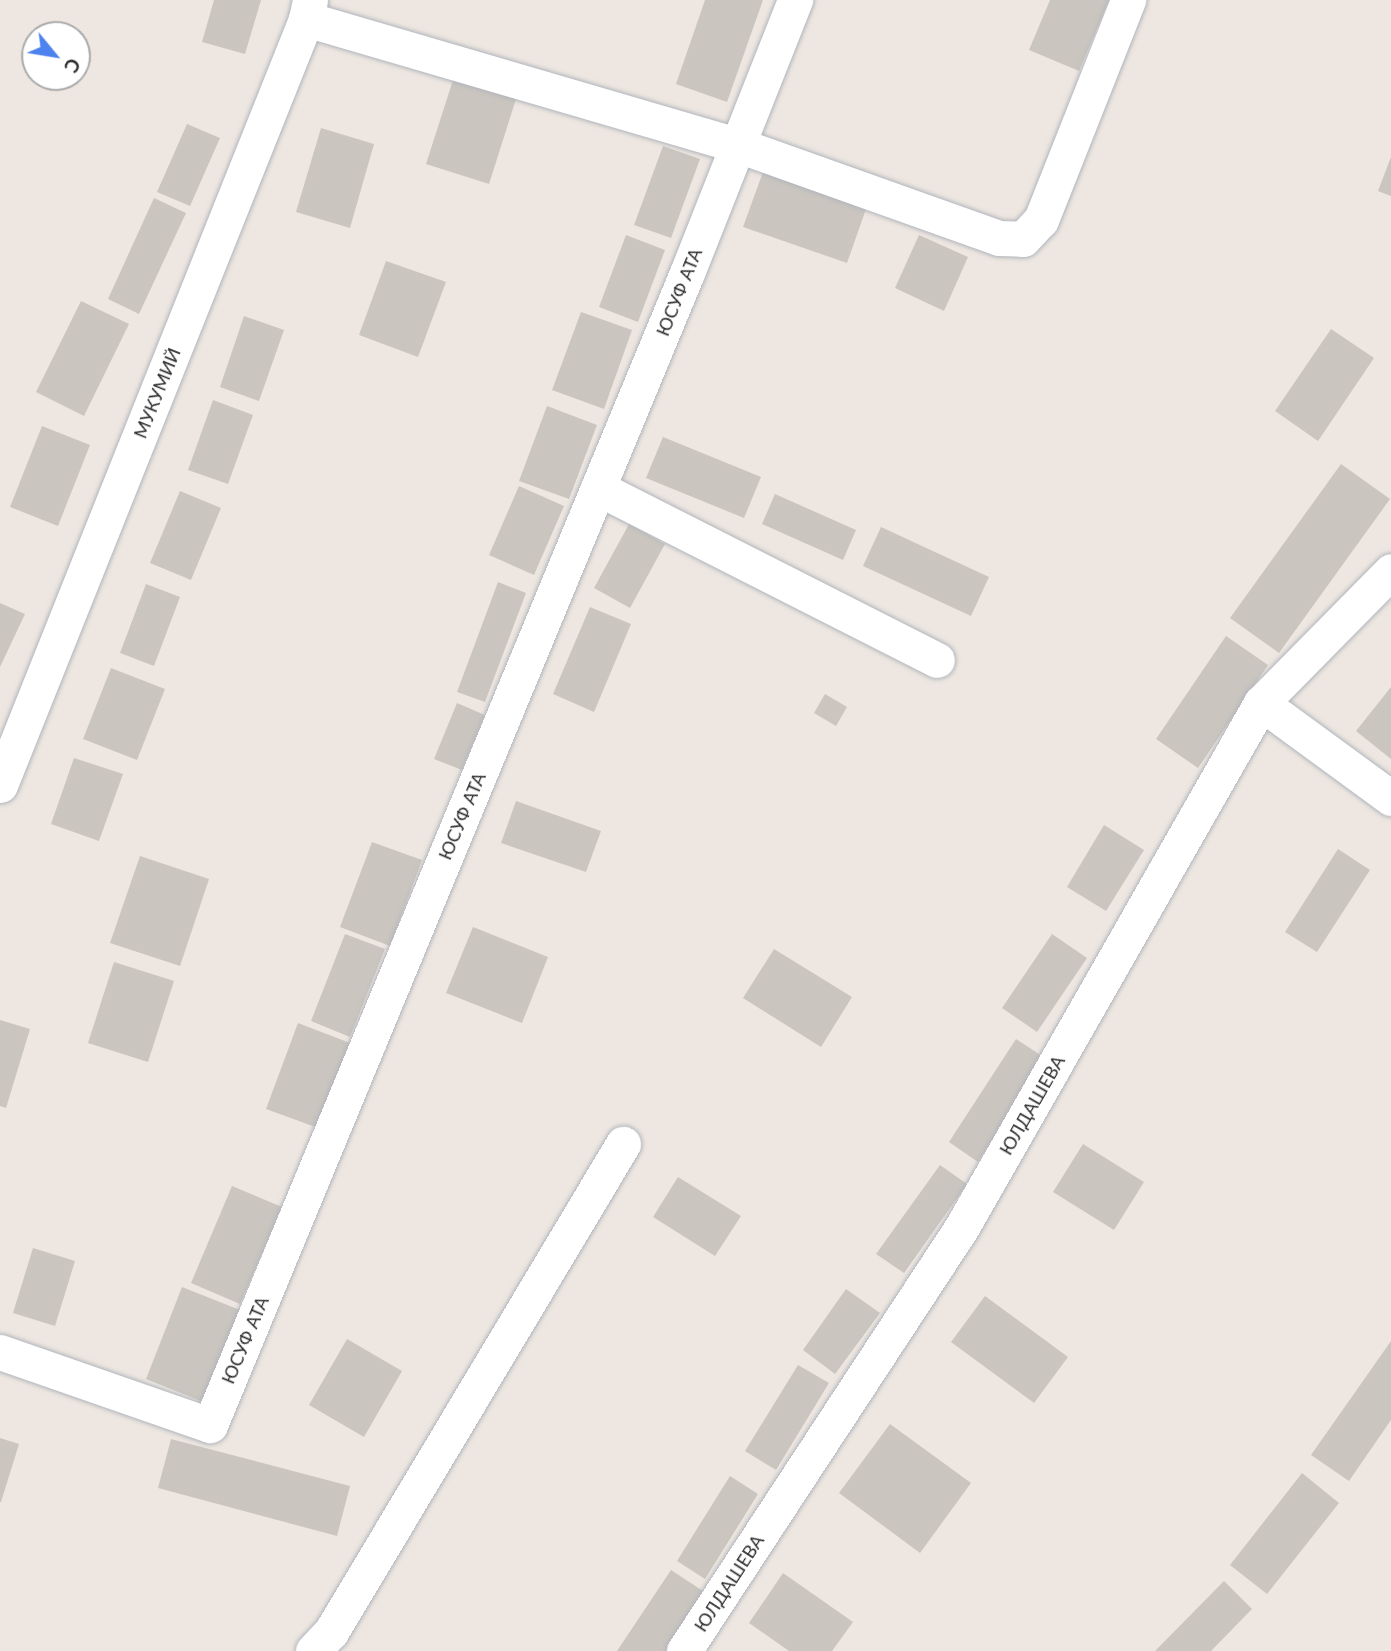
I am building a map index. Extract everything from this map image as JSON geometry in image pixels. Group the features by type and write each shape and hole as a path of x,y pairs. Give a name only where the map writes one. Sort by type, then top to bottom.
{"street":[{"name":"ЮСУФ АТА","path":"0,1352 210,1425 598,488 796,0"},
{"path":"308,10 738,145 999,238 1023,239 1041,220 1128,0"},
{"name":"МУКУМИЙ","path":"0,785 308,10"},
{"path":"598,488 937,660"},
{"name":"ЮЛДАШЕВА","path":"684,1651 962,1227 1261,703 1391,570"},
{"path":"1261,703 1391,798"},
{"path":"313,1651 331,1632 623,1144"}],"building":[{"path":"214,0 261,0 245,54 202,42"},
{"path":"705,0 763,0 727,102 676,84"},
{"path":"1050,0 1109,0 1079,71 1029,50"},
{"path":"453,80 516,99 489,184 426,164"},
{"path":"187,124 220,138 190,206 157,192"},
{"path":"321,128 374,144 350,228 296,212"},
{"path":"663,146 700,159 671,238 634,225"},
{"path":"1391,157 1391,196 1378,191"},
{"path":"763,172 866,209 847,263 743,227"},
{"path":"154,198 186,213 139,314 108,299"},
{"path":"626,235 665,250 638,322 599,307"},
{"path":"919,235 968,257 944,311 895,288"},
{"path":"386,261 446,282 418,357 359,335"},
{"path":"81,301 129,324 84,416 36,392"},
{"path":"581,312 632,330 604,409 552,390"},
{"path":"244,316 284,330 259,401 220,387"},
{"path":"1331,329 1374,358 1318,441 1275,411"},
{"path":"213,400 253,415 228,484 188,470"},
{"path":"547,406 597,425 569,499 519,481"},
{"path":"42,426 90,445 58,526 10,507"},
{"path":"663,437 761,477 744,518 646,478"},
{"path":"1341,464 1390,499 1279,653 1230,618"},
{"path":"519,486 564,506 534,575 489,555"},
{"path":"180,491 221,508 191,580 150,563"},
{"path":"775,494 856,530 843,560 762,524"},
{"path":"629,524 665,544 630,608 594,588"},
{"path":"881,527 989,577 971,616 863,566"},
{"path":"498,582 526,593 485,702 457,692"},
{"path":"146,584 180,597 154,666 120,653"},
{"path":"0,603 25,614 0,667"},
{"path":"590,607 631,624 594,712 553,694"},
{"path":"1226,636 1268,665 1198,768 1156,739"},
{"path":"111,668 165,689 137,760 83,739"},
{"path":"1391,687 1391,759 1356,731"},
{"path":"825,694 847,707 836,726 814,713"},
{"path":"457,703 485,715 462,770 434,759"},
{"path":"74,758 123,774 99,841 51,824"},
{"path":"516,801 601,831 586,872 501,843"},
{"path":"1104,825 1144,850 1106,911 1067,887"},
{"path":"372,842 422,860 390,946 340,927"},
{"path":"1338,849 1370,870 1317,952 1285,932"},
{"path":"140,856 209,879 180,966 110,943"},
{"path":"473,927 548,957 522,1023 446,993"},
{"path":"345,934 385,949 350,1037 311,1021"},
{"path":"1052,934 1087,958 1037,1032 1002,1008"},
{"path":"774,949 852,997 821,1047 743,998"},
{"path":"114,962 174,981 148,1062 88,1043"},
{"path":"0,1020 30,1029 6,1108 0,1106"},
{"path":"298,1023 350,1043 318,1128 266,1109"},
{"path":"1016,1039 1045,1058 978,1162 949,1142"},
{"path":"1083,1144 1144,1182 1114,1230 1053,1192"},
{"path":"940,1165 967,1184 904,1273 876,1254"},
{"path":"678,1177 741,1216 715,1256 653,1217"},
{"path":"232,1186 282,1207 240,1304 191,1283"},
{"path":"33,1248 75,1261 55,1326 13,1313"},
{"path":"182,1287 245,1312 208,1404 146,1379"},
{"path":"846,1289 880,1313 835,1374 803,1350"},
{"path":"985,1296 1068,1357 1034,1403 951,1342"},
{"path":"347,1339 402,1371 364,1437 309,1405"},
{"path":"1391,1341 1391,1420 1349,1481 1311,1455"},
{"path":"798,1365 829,1383 776,1470 745,1451"},
{"path":"890,1424 971,1483 920,1553 839,1493"},
{"path":"0,1438 19,1444 1,1502 0,1502"},
{"path":"171,1439 350,1486 337,1536 158,1488"},
{"path":"1302,1473 1339,1503 1267,1594 1230,1565"},
{"path":"730,1476 758,1494 705,1579 677,1561"},
{"path":"671,1570 706,1593 668,1651 617,1651"},
{"path":"783,1573 853,1622 832,1651 789,1651 749,1623"},
{"path":"1224,1581 1252,1609 1211,1651 1155,1651"}]}
